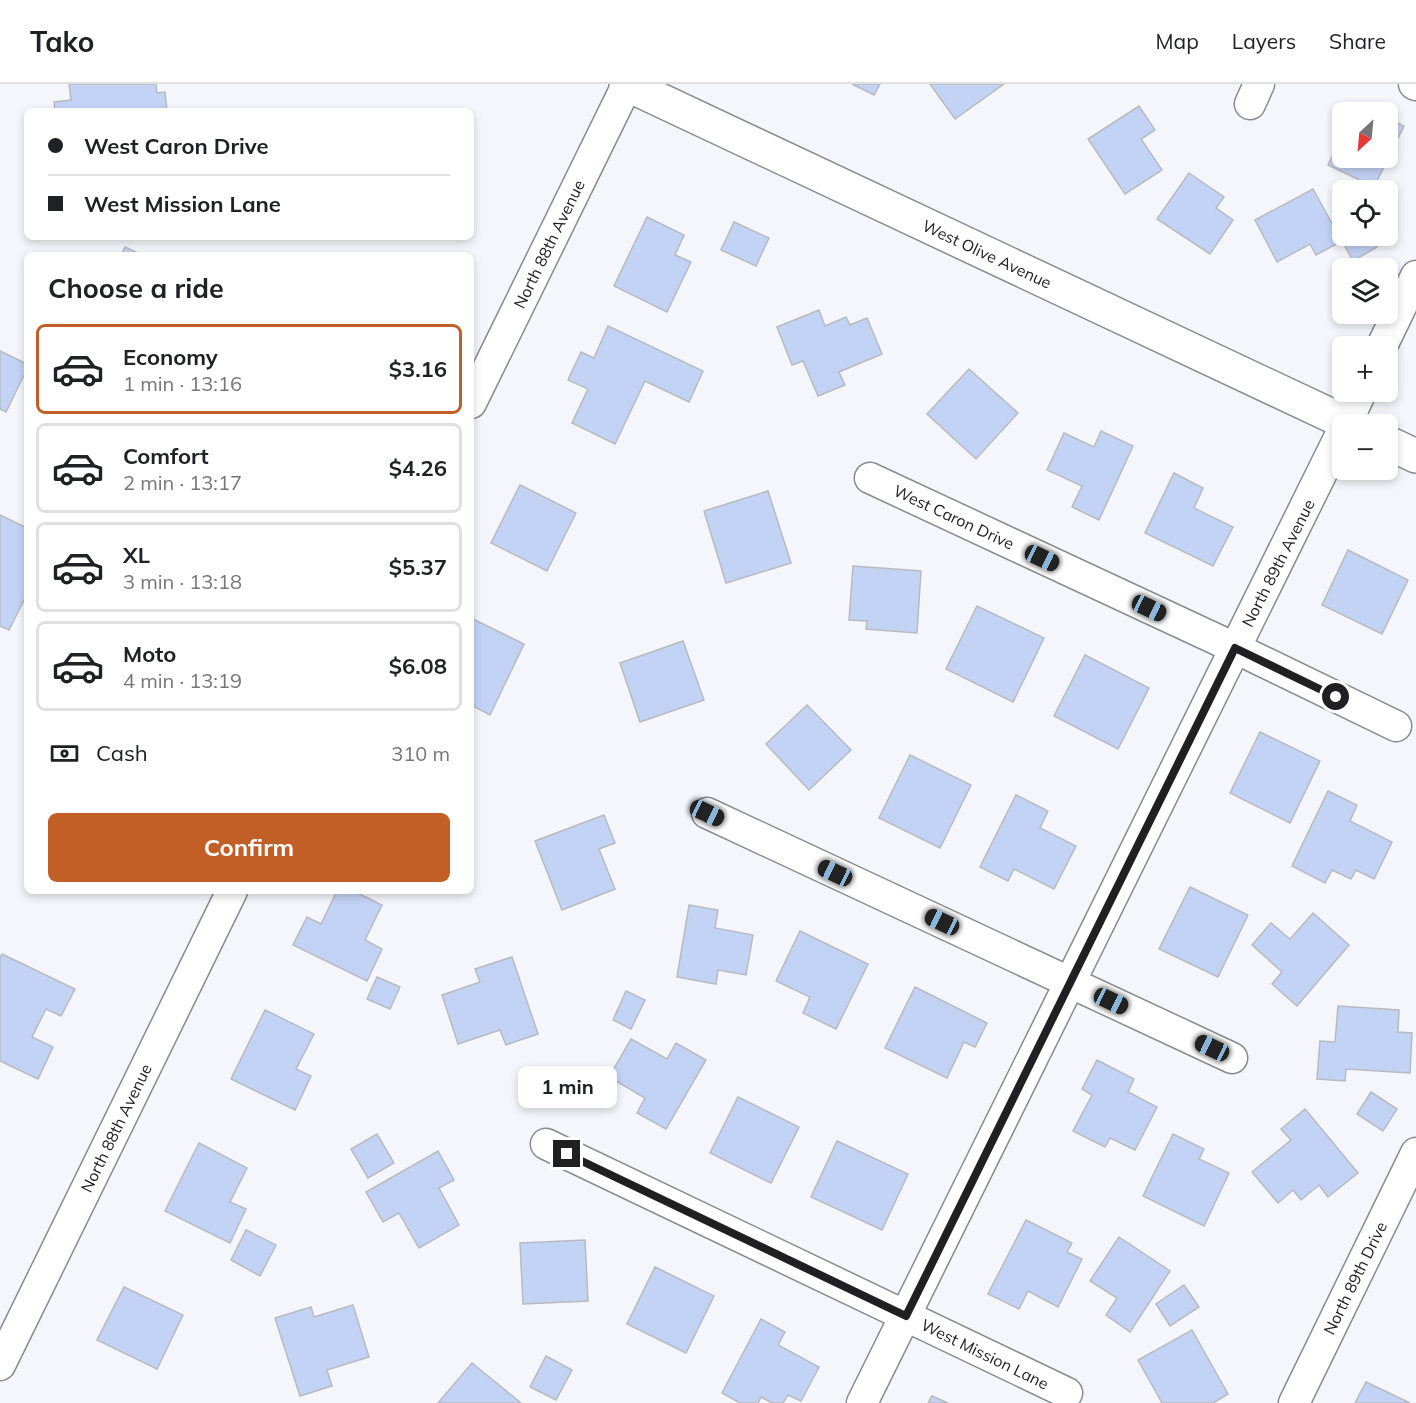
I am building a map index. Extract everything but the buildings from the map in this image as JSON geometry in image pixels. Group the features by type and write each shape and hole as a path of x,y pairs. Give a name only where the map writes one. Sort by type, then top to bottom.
{"main road":[{"name":"West Olive Avenue","path":"626,84 1332,419"},
{"path":"1398,448 1416,456"}],"street":[{"name":"North 88th Avenue","path":"474,397 626,84"},
{"path":"1387,336 1416,276"},
{"name":"North 89th Avenue","path":"862,1403 1332,454"},
{"name":"West Caron Drive","path":"870,478 1235,648 1396,726"},
{"path":"707,813 1232,1058"},
{"name":"North 88th Avenue","path":"0,1365 231,894"},
{"name":"West Mission Lane","path":"546,1144 1067,1393"},
{"name":"North 89th Drive","path":"1294,1403 1416,1154"}],"route":[{"path":"567,1154 906,1316 1235,648 1336,697"}]}
